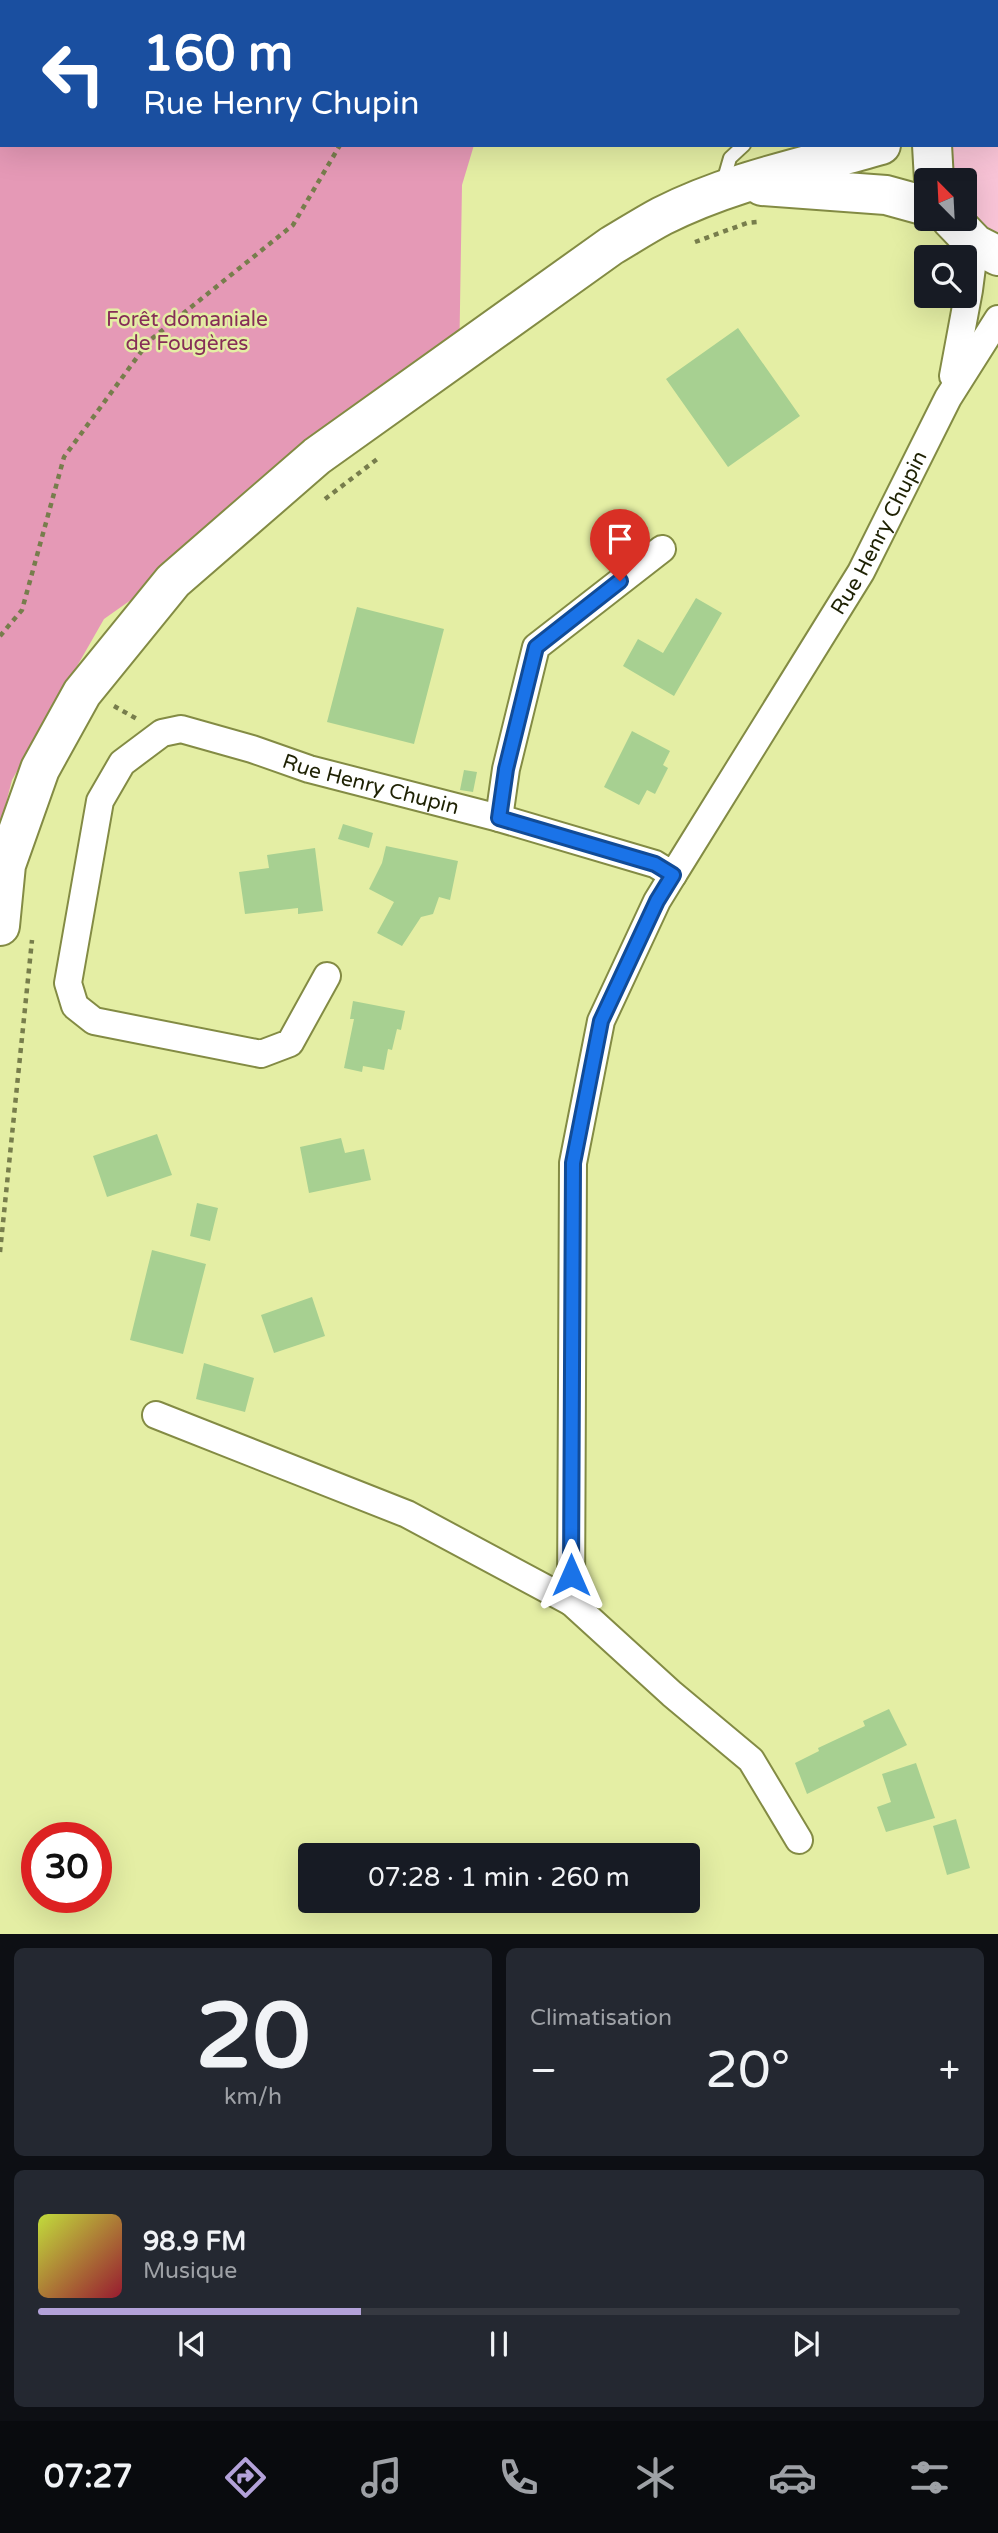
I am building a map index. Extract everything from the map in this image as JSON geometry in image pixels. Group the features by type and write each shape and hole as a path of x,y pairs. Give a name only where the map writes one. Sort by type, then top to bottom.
{"main road":[{"path":"17,930 6,864 40,769 82,693 173,581 317,456 611,246 662,216 732,189 778,172 873,147"},
{"path":"932,147 933,168"},
{"path":"732,189 873,194 914,203"}],"street":[{"path":"948,398 970,290 975,240"},
{"path":"948,398 998,319"},
{"name":"Rue Henry Chupin","path":"327,976 290,1043 261,1055 94,1021 75,1006 68,983 100,801 122,763 162,733 181,729 309,769 499,818 655,864 673,875 861,572 948,398"},
{"path":"499,818 506,769 536,647 662,549"},
{"path":"571,1602 573,1163 601,1021 657,901 673,875"},
{"path":"156,1415 407,1514 571,1602 672,1694 751,1760 799,1840"}],"lane":[{"path":"732,189 730,158 742,147"}],"path":[{"path":"0,636 22,610 64,457 149,341 293,225 340,147"},
{"path":"684,246 747,223 759,222"},
{"path":"317,505 383,455"},
{"path":"0,1252 17,930"}],"shaded area":[{"path":"953,147 998,147 998,234 977,219 977,168 953,168"}],"green space":[{"name":"Forêt domaniale de Fougères","path":"0,147 473,147 462,185 459,368 104,619 12,780 0,827"}],"building":[{"path":"738,328 800,416 728,467 666,379"},
{"path":"696,598 722,613 674,696 623,666 638,639 663,653"},
{"path":"357,607 444,629 414,744 327,722"},
{"path":"632,731 670,751 663,765 668,768 655,794 647,790 639,805 604,787"},
{"path":"464,770 477,772 473,792 460,790"},
{"path":"343,824 373,833 369,848 338,839"},
{"path":"386,846 458,861 450,900 439,897 433,914 421,917 402,946 377,933 394,902 369,889 382,863"},
{"path":"315,848 323,911 298,914 298,908 245,914 239,872 269,868 267,855"},
{"path":"353,1001 405,1011 401,1030 397,1029 392,1050 388,1049 384,1070 363,1066 362,1072 344,1068 354,1019 350,1019"},
{"path":"157,1134 172,1175 107,1197 93,1156"},
{"path":"341,1138 345,1153 364,1149 371,1180 309,1193 300,1147"},
{"path":"197,1203 218,1208 210,1241 190,1236"},
{"path":"152,1250 206,1264 183,1354 130,1340"},
{"path":"312,1297 325,1336 274,1353 261,1315"},
{"path":"204,1363 254,1378 245,1412 196,1399"},
{"path":"889,1709 907,1745 807,1794 795,1763 819,1751 818,1748 865,1726 863,1721"},
{"path":"916,1763 935,1818 886,1832 877,1807 891,1802 882,1774"},
{"path":"956,1819 970,1868 947,1875 933,1826"}],"route":[{"path":"571,1575 573,1163 601,1021 657,901 673,875 655,864 499,818 506,769 536,647 620,581"}]}
